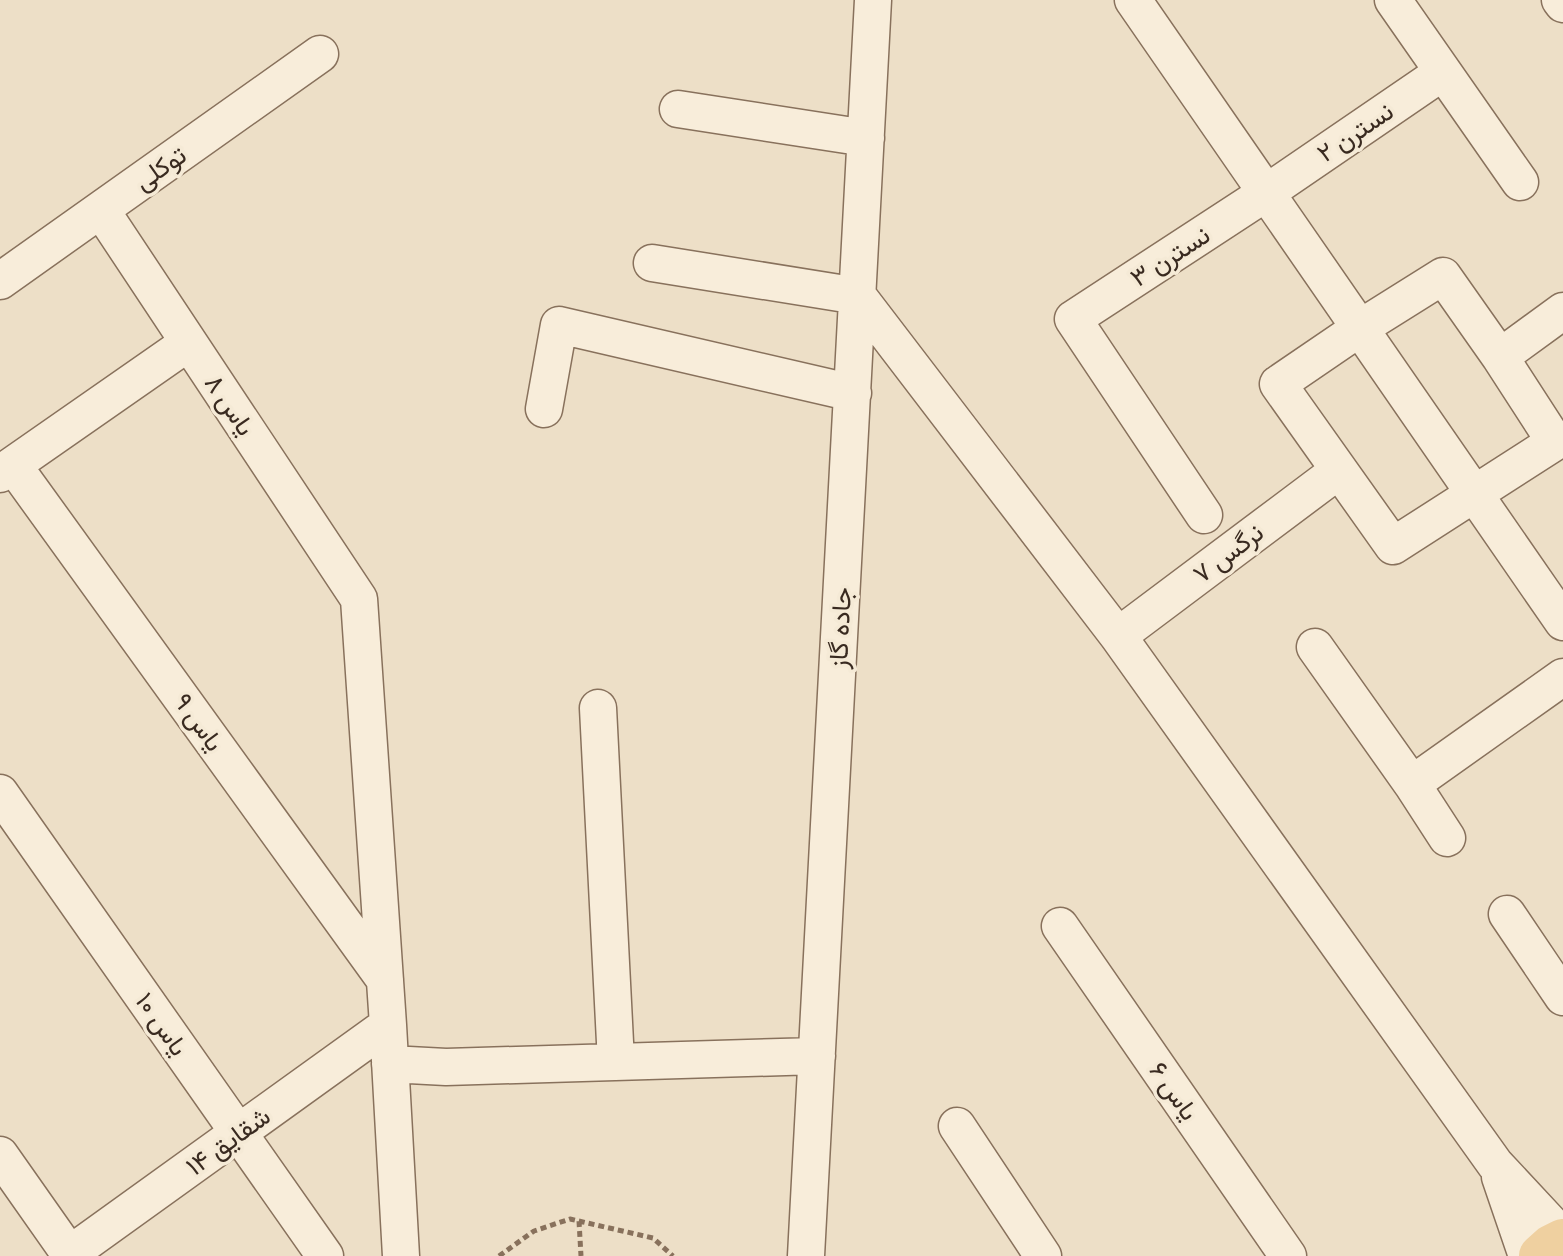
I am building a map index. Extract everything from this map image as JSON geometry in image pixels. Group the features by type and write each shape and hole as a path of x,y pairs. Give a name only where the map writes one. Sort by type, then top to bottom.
{"main road":[{"path":"1541,1256 1563,1239"}],"street":[{"name":"جاده گاز","path":"806,1256 873,0"},
{"path":"1133,0 1563,622"},
{"path":"1393,0 1520,182"},
{"name":"توکلی","path":"0,281 320,54"},
{"name":"نسترن ۲","path":"1266,193 1443,72"},
{"path":"678,109 866,138"},
{"name":"نسترن ۳","path":"1204,515 1073,319 1266,193"},
{"name":"یاس ۸","path":"101,210 359,599 385,980"},
{"path":"652,263 858,296 1118,636 1495,1164 1563,1239"},
{"path":"1443,276 1500,357 1555,442 1393,546 1278,384 1443,276"},
{"path":"1500,357 1563,311"},
{"path":"544,409 559,325 853,393"},
{"path":"6,470 188,343"},
{"name":"یاس ۹","path":"6,470 385,980"},
{"name":"نرگس ۷","path":"1118,636 1338,471"},
{"path":"1315,647 1447,838"},
{"path":"1412,784 1563,677"},
{"path":"598,708 616,1062"},
{"name":"یاس ۱۰","path":"0,793 325,1256"},
{"path":"1507,914 1562,994"},
{"name":"یاس ۶","path":"1060,926 1288,1256"},
{"path":"385,980 401,1256"},
{"name":"شقایق ۱۴","path":"69,1255 388,1025"},
{"path":"390,1064 446,1067 817,1056"},
{"path":"957,1126 1043,1256"},
{"path":"0,1155 69,1255"},
{"path":"1495,1164 1527,1256"}],"path":[{"path":"499,1256 534,1231 570,1219 653,1238 673,1256"},
{"path":"579,1221 581,1256"}]}
